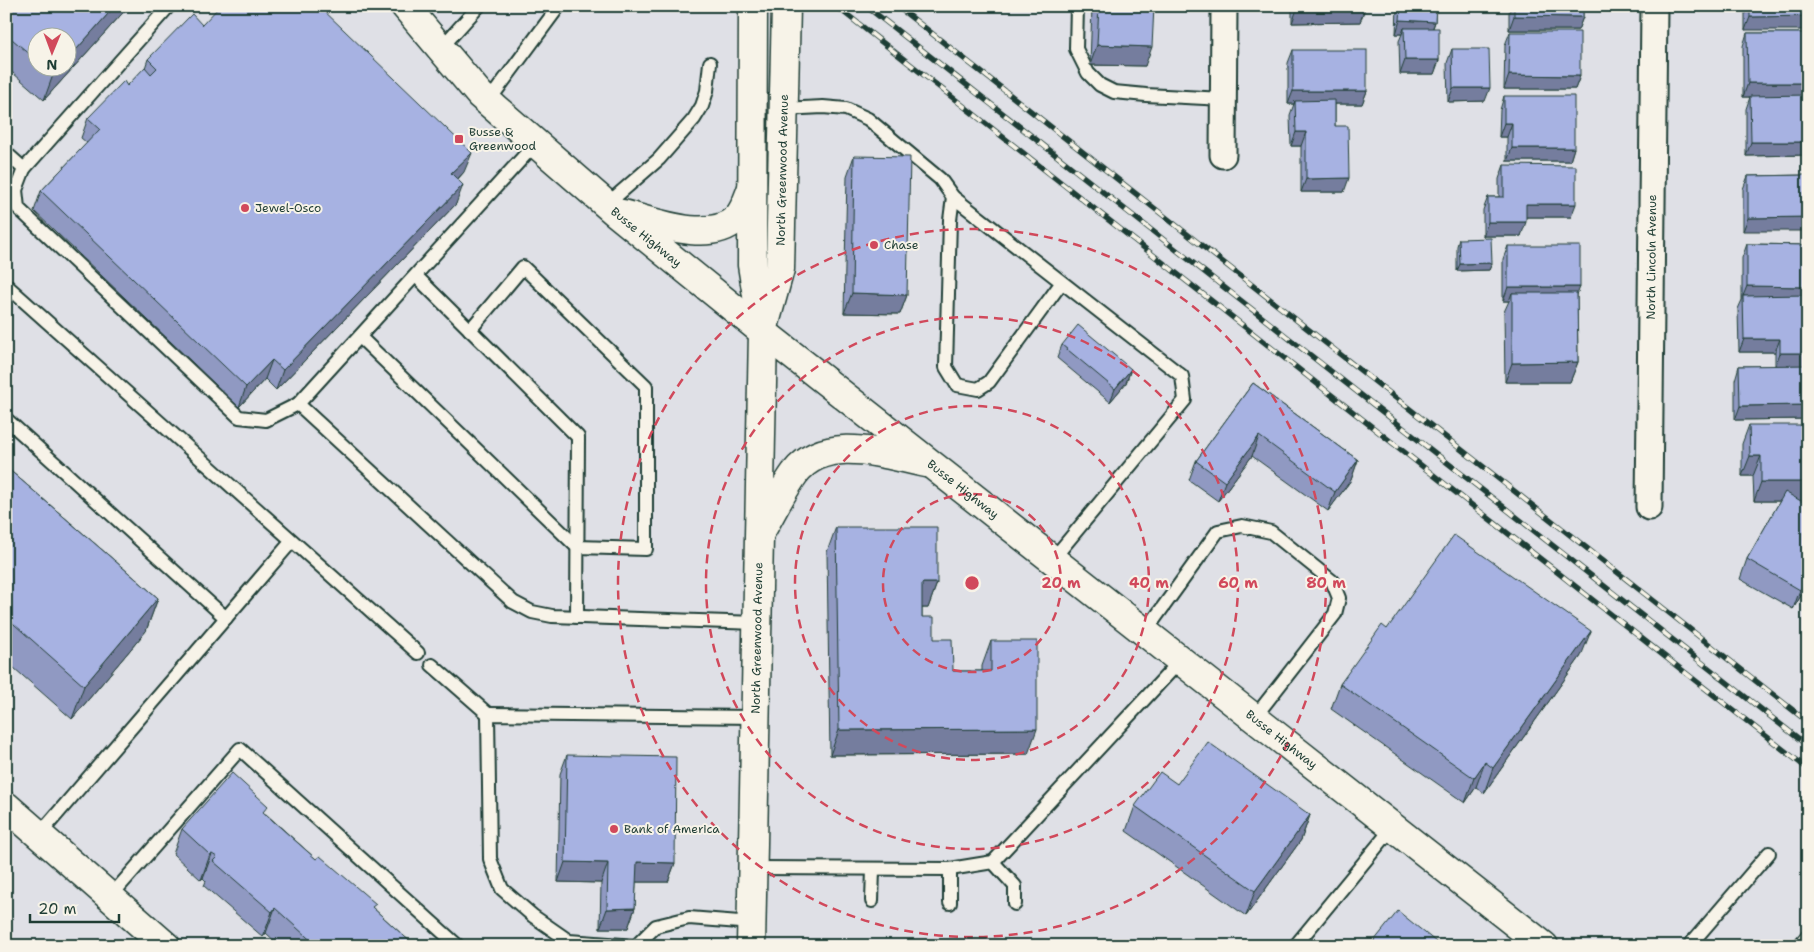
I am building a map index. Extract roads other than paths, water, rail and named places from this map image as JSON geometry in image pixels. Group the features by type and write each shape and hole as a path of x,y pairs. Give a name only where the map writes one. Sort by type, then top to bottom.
{"main road":[{"name":"Busse Highway","path":"405,6 480,95 610,208 763,332 1544,946"},
{"name":"North Greenwood Avenue","path":"751,934 763,332 752,265 753,6"},
{"name":"North Greenwood Avenue","path":"763,332 780,269 786,6"},
{"path":"610,208 684,230 705,231 723,227 736,219 753,187"},
{"path":"759,535 795,473 809,461 826,452 851,449 932,464"},
{"path":"6,806 166,946"}],"street":[{"path":"1224,6 1224,155"},
{"name":"North Lincoln Avenue","path":"1649,508 1654,6"}],"lane":[{"path":"168,6 24,169 16,190 18,208 239,417 266,420 298,404 536,144"},
{"path":"440,48 479,6"},
{"path":"488,102 559,6"},
{"path":"1077,6 1076,49 1088,73 1100,85 1114,92 1224,99"},
{"path":"610,208 659,159 694,119 702,106 707,91 710,63"},
{"path":"783,109 846,108 868,119 940,179 953,196 1182,376 1185,400 1053,559"},
{"path":"6,153 24,169"},
{"path":"953,196 950,220 946,367 957,385 978,389 989,382 1062,282"},
{"path":"360,337 577,547 646,549 646,386 523,267 470,330"},
{"path":"416,276 578,437 577,617"},
{"path":"6,286 418,653"},
{"path":"298,404 513,602 532,612 552,616 757,623"},
{"path":"6,419 226,618"},
{"path":"1145,632 1218,532 1242,526 1271,532 1332,581 1340,598 1335,614 1254,718"},
{"path":"39,835 292,541"},
{"path":"753,868 950,869 993,862 1181,660"},
{"path":"432,665 488,714 756,717"},
{"path":"488,714 490,859 502,889 533,916 569,942 636,946 656,926 689,918 751,934"},
{"path":"110,897 240,749 458,946"},
{"path":"1295,946 1394,827"},
{"path":"1690,946 1769,853"},
{"path":"993,862 1015,886 1015,904"},
{"path":"872,902 873,869"},
{"path":"950,869 950,903"},
{"path":"1799,946 1808,934"}],"railway":[{"path":"836,6 1808,769"},
{"path":"866,6 1808,746"},
{"path":"897,6 1808,722"}],"place":[{"name":"Busse & Greenwood","path":"459,139"},
{"name":"Jewel-Osco","path":"245,208"},
{"name":"Chase","path":"874,245"},
{"name":"Bank of America","path":"614,829"}]}
